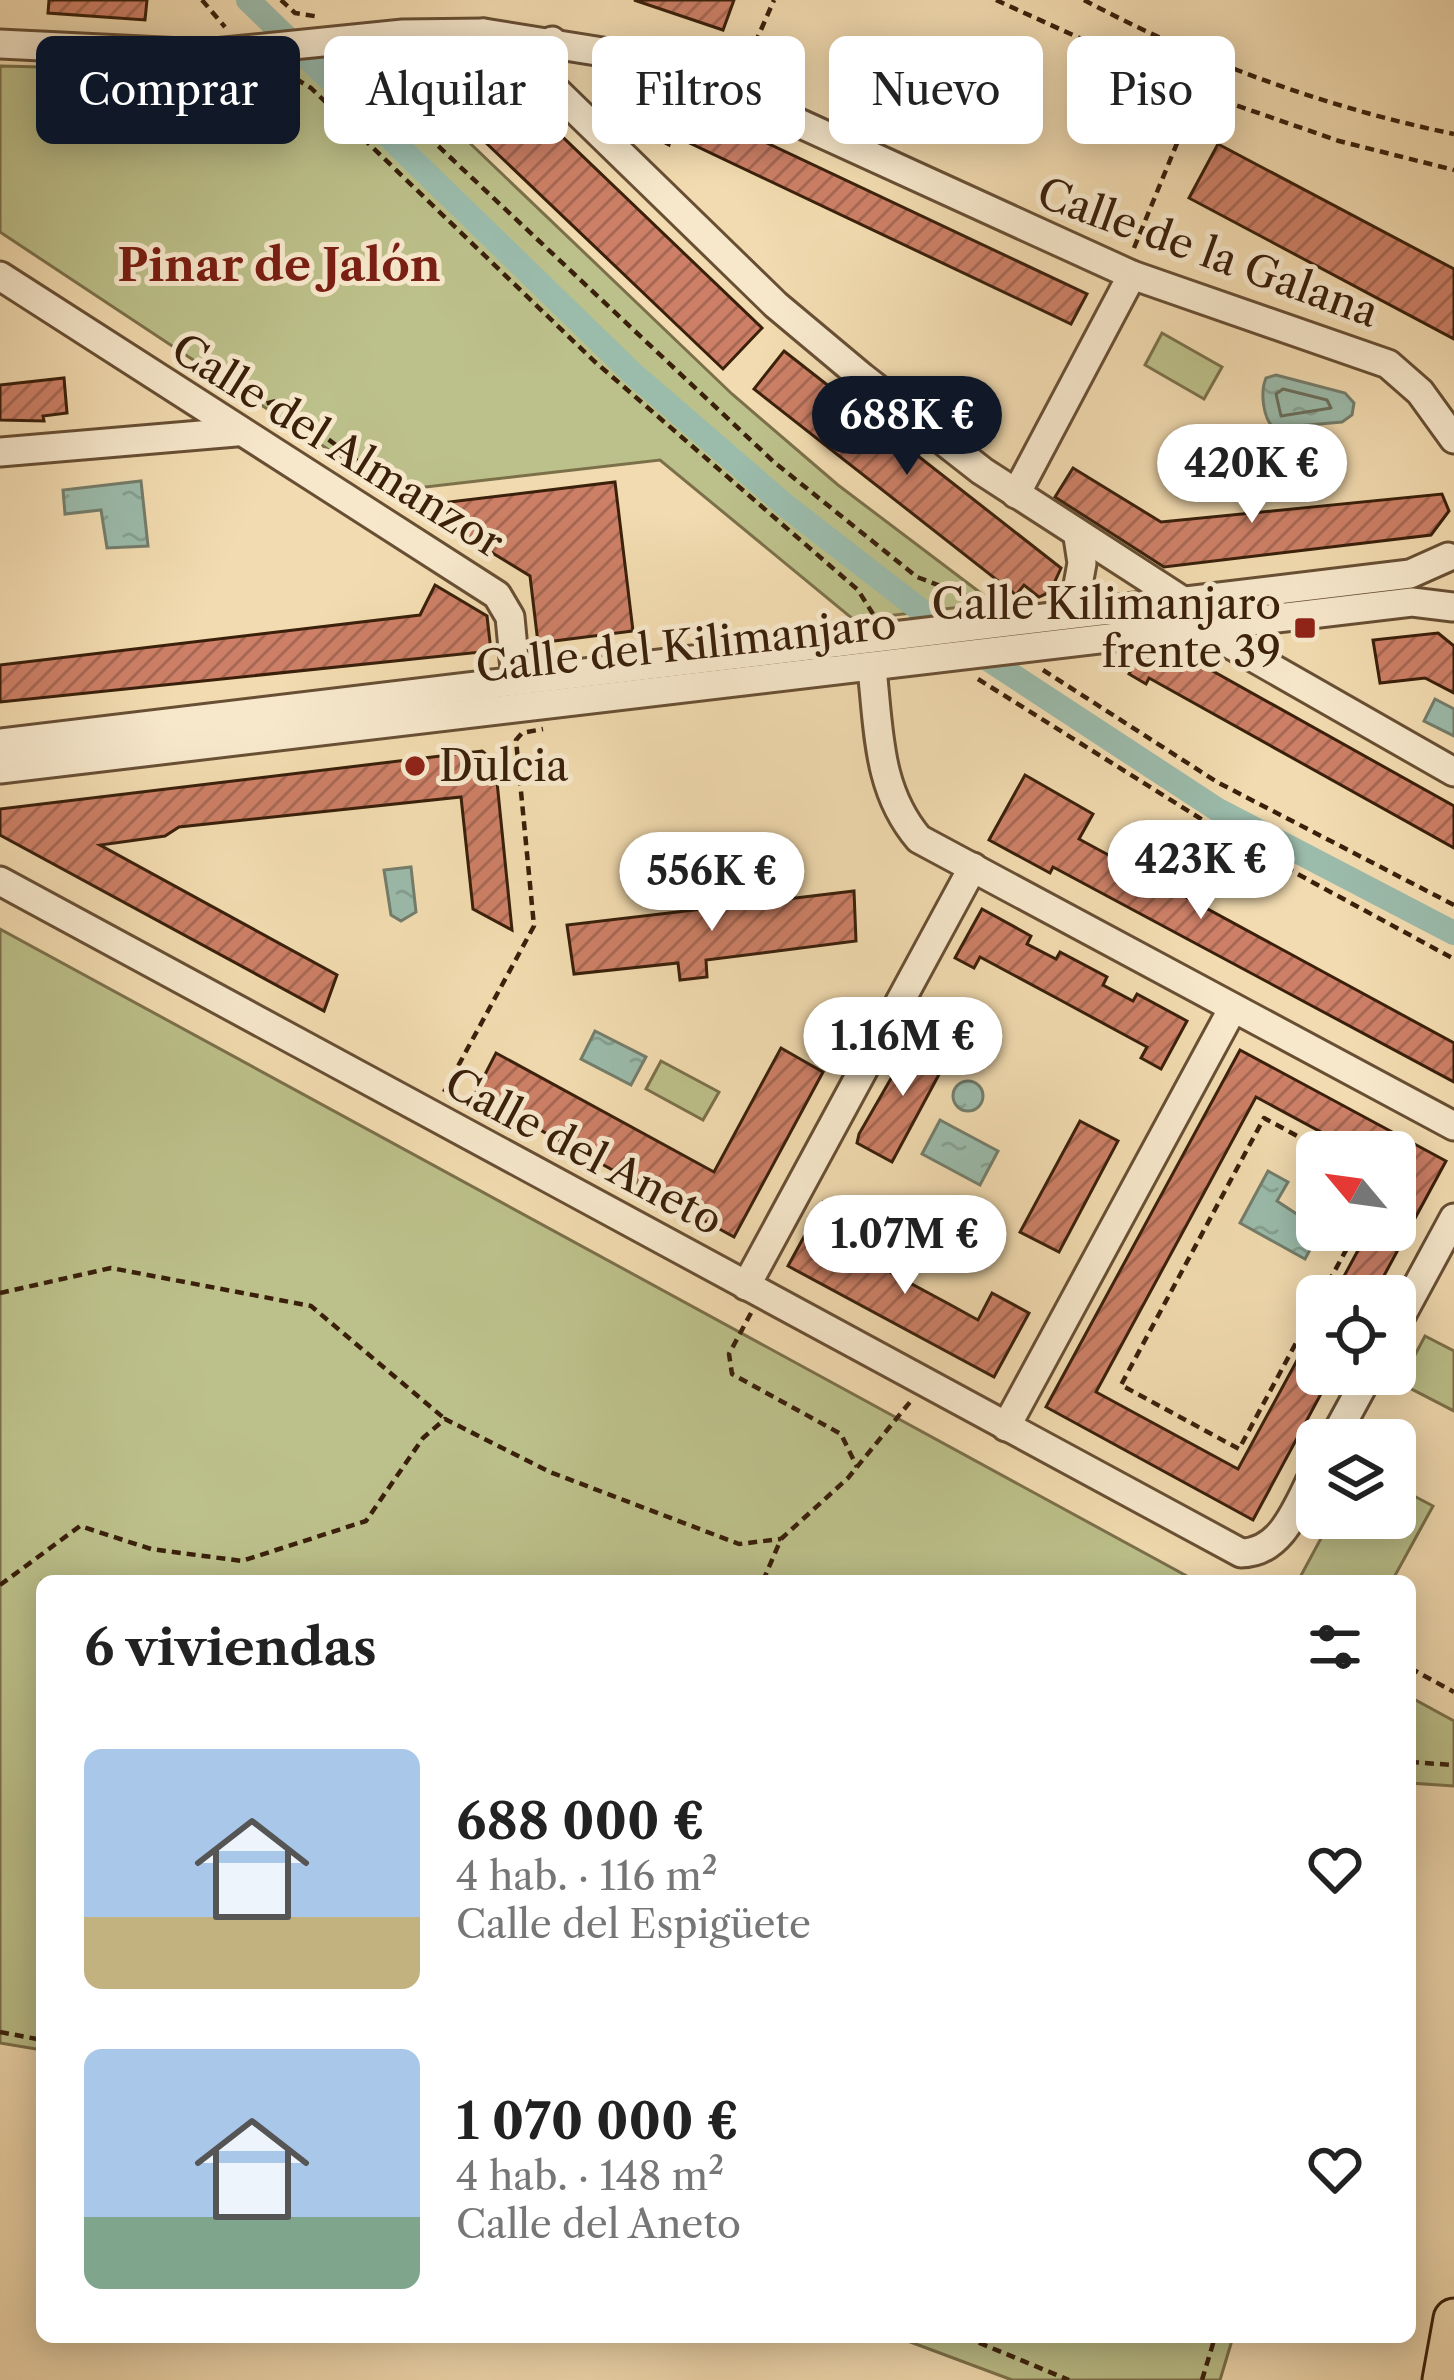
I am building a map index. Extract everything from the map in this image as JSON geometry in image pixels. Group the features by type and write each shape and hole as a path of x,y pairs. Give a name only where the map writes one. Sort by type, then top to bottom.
{"highway":[{"path":"1443,2380 1454,2319"}],"street":[{"path":"484,33 488,36"},
{"name":"Calle de la Galana","path":"435,36 510,36"},
{"name":"Calle de la Galana","path":"0,44 36,47"},
{"path":"568,102 776,304 1016,494 1183,601"},
{"name":"Calle de la Galana","path":"805,124 1132,264 1388,364 1420,392 1454,440"},
{"path":"1016,494 1132,264"},
{"name":"Calle del Almanzor","path":"0,276 236,432 497,595 510,616 516,680"},
{"path":"166,387 174,412 169,437"},
{"path":"0,452 236,432"},
{"path":"1073,613 1082,563 1078,537"},
{"path":"1451,550 1445,581 1453,609"},
{"name":"Calle del Kilimanjaro","path":"0,769 552,700 937,659 1028,639 1073,613 1410,574 1451,550"},
{"name":"Calle del Kilimanjaro","path":"0,743 904,635 1028,639 1201,627 1412,602 1453,609"},
{"path":"1263,665 1260,644 1267,619"},
{"path":"1201,627 1454,772"},
{"path":"872,668 886,788 897,813 919,838 1454,1126"},
{"path":"754,1290 973,867"},
{"name":"Calle del Aneto","path":"0,881 1241,1553 1256,1553 1278,1539 1296,1506"},
{"path":"1006,1427 1233,1008"},
{"path":"1416,1288 1454,1218"}],"path":[{"path":"202,0 240,36"},
{"path":"281,0 295,13 316,15 332,36"},
{"path":"758,36 774,0"},
{"path":"996,0 1075,36"},
{"path":"1084,0 1142,31 1242,70 1386,118 1454,134"},
{"path":"300,81 593,361 858,590 865,608 904,635"},
{"path":"1235,105 1339,141 1454,170"},
{"path":"435,144 773,462 917,577 976,599"},
{"path":"1132,264 1178,144"},
{"path":"1028,639 1044,672 1217,782 1454,905"},
{"path":"937,659 982,681 1233,839 1454,959"},
{"path":"1296,1135 1264,1118 1121,1385 1239,1449 1296,1344"},
{"path":"0,1293 110,1268 310,1306 445,1419 550,1472 739,1544 781,1539"},
{"path":"754,1290 728,1354 732,1374 841,1434 856,1467"},
{"path":"766,1575 781,1539 856,1467 924,1382"},
{"path":"0,1585 80,1526 151,1550 242,1562 367,1521 423,1438 445,1419"},
{"path":"1416,1671 1454,1691"},
{"path":"1416,1762 1454,1765"},
{"path":"0,2032 36,2039"},
{"path":"980,2343 1069,2380"},
{"path":"1202,2380 1213,2343"}],"green space":[{"path":"324,62 324,144 471,144 732,394 838,485 994,603 854,620 660,460 391,491 0,232 0,66 36,67 36,144 300,144 300,64"},
{"path":"1162,333 1222,367 1204,399 1145,365"},
{"path":"1286,444 1290,484 1213,493 1209,452"},
{"path":"0,929 1185,1575 36,1575 36,2049 0,2043"},
{"path":"661,1061 719,1092 703,1120 646,1089"},
{"path":"1425,1336 1454,1351 1454,1411 1416,1391 1416,1353"},
{"path":"1416,1497 1433,1506 1416,1537"},
{"path":"1321,1539 1415,1539 1395,1575 1301,1575"},
{"path":"1416,1700 1454,1721 1454,1786 1416,1783"},
{"path":"913,2343 1231,2343 1220,2380 1012,2380"}],"water":[{"path":"1276,375 1345,393 1354,403 1352,415 1342,422 1274,428 1265,412 1263,390 1266,378"},
{"path":"141,481 148,546 107,548 101,510 65,514 63,490"},
{"path":"1435,699 1454,709 1454,736 1424,721"},
{"path":"411,867 416,912 401,921 391,915 384,870"},
{"path":"595,1031 646,1057 631,1085 581,1059"},
{"path":"968,1081 979,1085 983,1096 979,1107 968,1111 957,1107 953,1096 957,1085"},
{"path":"940,1120 998,1151 980,1185 922,1154"},
{"path":"1268,1171 1288,1182 1277,1201 1296,1214 1296,1251 1309,1251 1305,1259 1240,1223"}],"building":[{"path":"49,0 147,0 145,20 48,13"},
{"path":"634,0 734,0 723,30"},
{"path":"568,142 762,328 723,369 487,144"},
{"path":"692,144 769,144 1087,294 1071,324"},
{"path":"1218,144 1454,269 1454,339 1189,198"},
{"path":"784,351 1061,568 1050,592 1039,597 1024,585 1016,595 754,389"},
{"path":"64,378 67,413 43,416 44,421 0,420 0,385"},
{"path":"1073,468 1161,522 1442,494 1449,511 1431,535 1164,567 1055,497"},
{"path":"615,482 633,631 538,643 530,576 416,506"},
{"path":"435,585 487,616 491,651 0,702 0,665 420,615"},
{"path":"1438,633 1454,646 1454,693 1425,678 1380,683 1373,640"},
{"path":"1177,651 1454,806 1454,848 1149,678 1146,684 1129,674 1139,656 1169,665"},
{"path":"482,751 495,762 512,930 473,909 461,797 179,827 165,836 100,845 337,975 324,1011 0,835 0,809"},
{"path":"1025,775 1093,814 1079,839 1454,1043 1454,1082 1053,867 1050,873 989,840"},
{"path":"854,891 856,941 706,960 707,977 680,980 678,963 574,974 567,925"},
{"path":"982,909 1031,936 1027,944 1056,959 1060,952 1107,977 1103,985 1133,1001 1137,994 1187,1021 1161,1069 1141,1058 1147,1047 1062,1001 980,957 974,968 955,958"},
{"path":"916,1035 950,1054 892,1162 857,1143"},
{"path":"781,1048 823,1072 734,1237 475,1094 496,1053 714,1172"},
{"path":"1240,1050 1390,1131 1319,1131 1256,1097 1096,1392 1238,1469 1296,1362 1296,1395 1320,1395 1307,1419 1296,1419 1296,1440 1253,1520 1046,1407"},
{"path":"1080,1121 1118,1141 1059,1252 1020,1232"},
{"path":"1416,1145 1446,1161 1416,1216"},
{"path":"823,1202 858,1220 843,1247 978,1320 992,1293 1029,1313 994,1377 788,1266"},
{"path":"1358,1251 1397,1251 1384,1275 1345,1275"}],"waterway":[{"path":"248,0 631,372 786,506 963,643 1218,810 1454,933"}],"place":[{"name":"Calle Kilimanjaro frente 39","path":"1305,628"},
{"name":"Dulcia","path":"415,766"}],"district":[{"name":"Pinar de Jalón","path":"279,265"}]}
